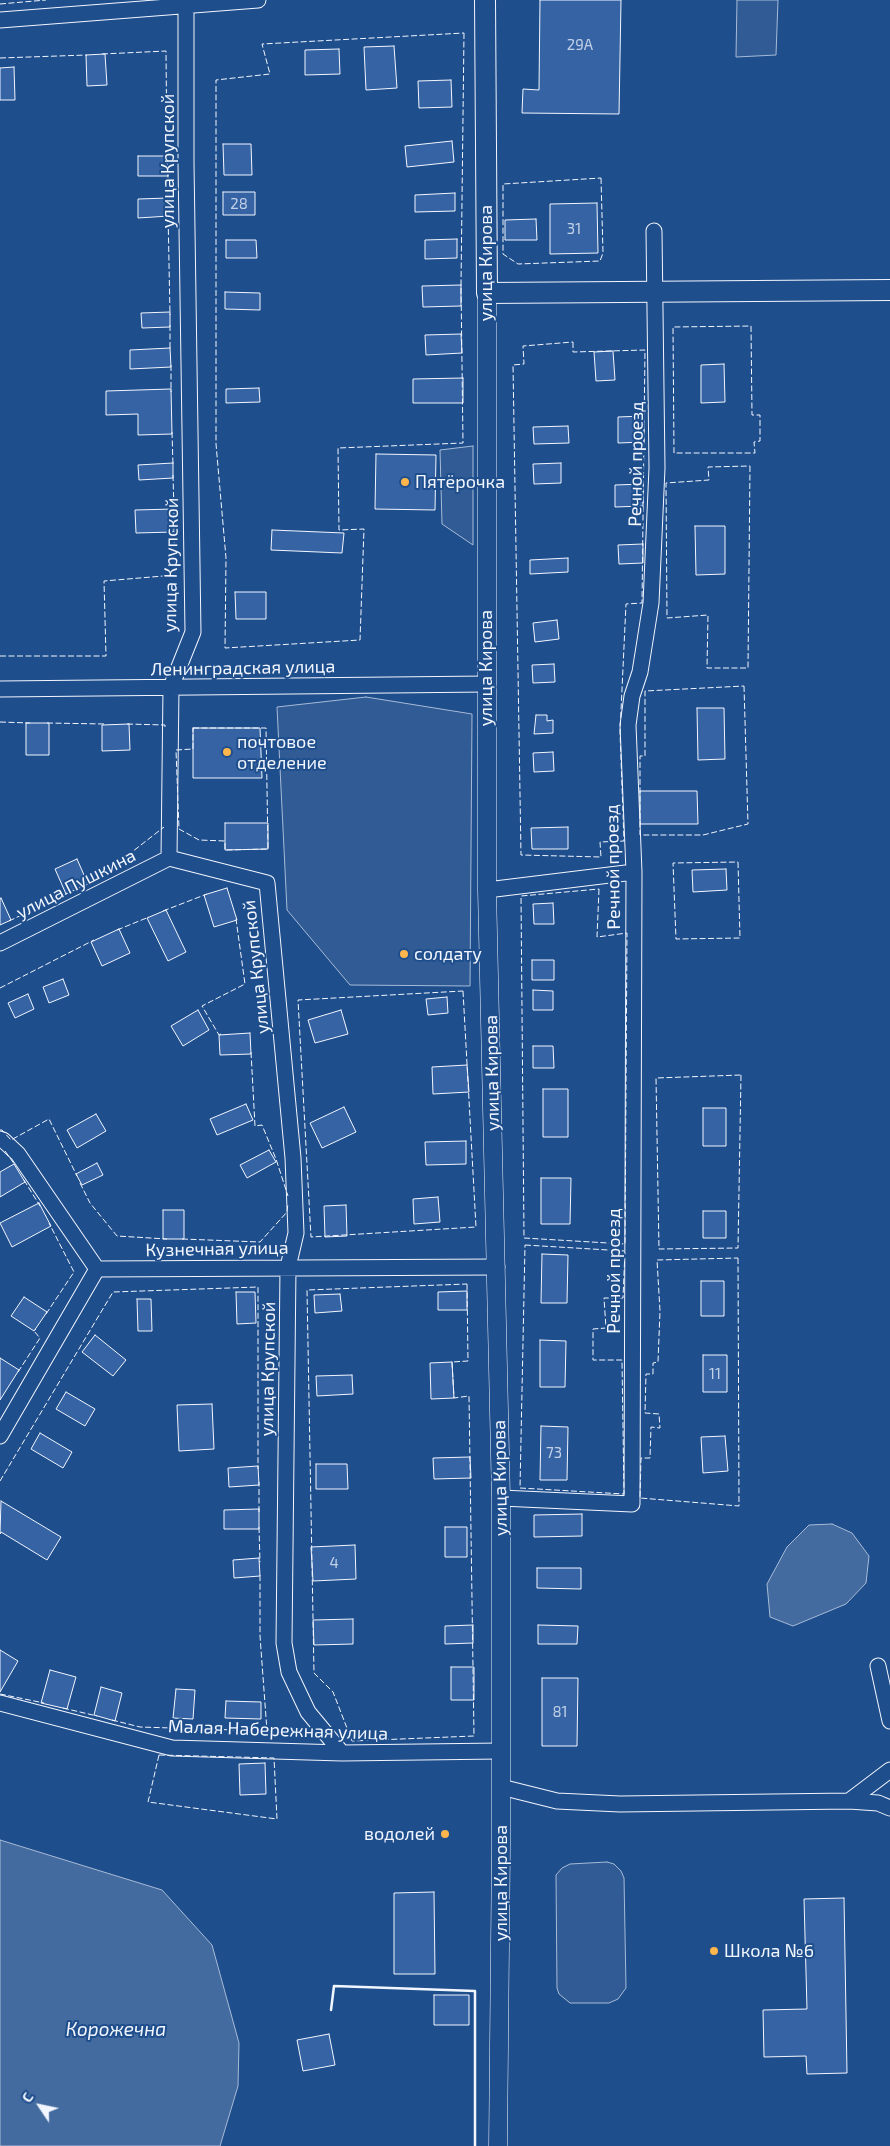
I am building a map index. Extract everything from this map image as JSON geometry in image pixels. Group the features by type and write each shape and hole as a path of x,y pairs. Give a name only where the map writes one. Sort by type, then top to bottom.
{"main road":[{"name":"улица Кирова","path":"485,0 487,293"},
{"path":"487,293 890,290"}],"street":[{"path":"0,20 186,3 258,0"},
{"name":"улица Крупской","path":"186,3 186,163 193,632 171,687 169,858 267,883 293,1158 296,1233 288,1267 284,1643 289,1672 308,1712 342,1753"},
{"name":"Речной проезд","path":"501,1498 632,1504 634,872 628,725 632,696 640,672 651,604 657,468 654,231"},
{"name":"улица Кирова","path":"487,293 487,890 501,1498 498,2146"},
{"name":"Ленинградская улица","path":"0,689 486,684"},
{"name":"улица Пушкина","path":"0,943 169,858"},
{"path":"487,890 634,872"},
{"path":"0,1436 97,1269 18,1154 2,1140"},
{"name":"Кузнечная улица","path":"97,1269 497,1267"},
{"path":"878,1666 890,1721"},
{"name":"Малая Набережная улица","path":"0,1703 172,1748 342,1753 500,1751"},
{"path":"849,1801 890,1770"},
{"path":"501,1786 557,1801 620,1804 849,1801 878,1803 890,1808"}],"shaded area":[{"path":"737,0 778,0 776,55 736,57"},
{"path":"473,446 473,545 442,524 440,450"},
{"path":"366,697 472,714 470,986 350,985 287,910 277,707"},
{"path":"607,1862 614,1864 621,1871 624,1878 626,1988 618,1999 609,2003 570,2003 559,1994 557,1988 556,1875 562,1868 570,1864"}],"water":[{"path":"832,1524 852,1533 869,1556 866,1583 846,1604 793,1626 770,1617 767,1584 787,1547 809,1525"},
{"name":"Корожечна","path":"0,1840 162,1890 212,1945 239,2043 238,2086 220,2146 0,2146"}],"building":[{"path":"540,0 621,0 619,114 522,113 523,89 539,90"},
{"path":"394,46 397,88 366,90 364,47"},
{"path":"339,49 340,74 305,75 305,50"},
{"path":"105,54 107,85 87,86 86,55"},
{"path":"14,67 15,100 0,100 0,68"},
{"path":"451,80 452,107 419,108 418,81"},
{"path":"452,141 454,162 407,167 405,146"},
{"path":"223,144 251,144 252,175 224,175"},
{"path":"138,156 167,156 168,176 138,176"},
{"path":"223,192 255,192 255,215 223,215"},
{"path":"455,193 455,211 415,212 415,195"},
{"path":"168,198 169,216 138,218 138,199"},
{"path":"597,203 598,253 550,254 550,204"},
{"path":"536,219 537,240 505,240 505,220"},
{"path":"457,239 457,258 425,259 425,240"},
{"path":"226,240 256,240 257,258 226,258"},
{"path":"461,285 461,306 423,307 422,286"},
{"path":"225,292 260,293 260,310 225,309"},
{"path":"170,312 170,327 142,328 141,313"},
{"path":"461,334 462,353 426,355 425,335"},
{"path":"170,348 171,367 130,369 130,350"},
{"path":"613,351 615,380 596,381 594,352"},
{"path":"724,364 725,402 701,403 701,365"},
{"path":"463,378 463,403 413,403 413,379"},
{"path":"259,388 260,402 226,403 226,389"},
{"path":"171,389 172,434 138,435 138,414 106,415 106,391"},
{"path":"644,416 644,442 618,443 618,417"},
{"path":"568,426 569,443 534,444 533,427"},
{"name":"Пятёрочка","path":"376,454 436,455 435,510 375,509"},
{"path":"173,463 173,478 139,480 138,465"},
{"path":"561,463 561,483 534,484 533,464"},
{"path":"643,484 643,506 615,507 615,485"},
{"path":"174,509 174,532 136,533 135,510"},
{"path":"695,526 725,526 725,574 696,575"},
{"path":"272,530 344,533 342,553 271,550"},
{"path":"643,544 643,563 619,564 618,545"},
{"path":"568,558 568,572 530,574 530,560"},
{"path":"235,592 266,592 266,619 236,619"},
{"path":"557,620 559,639 535,642 533,623"},
{"path":"554,664 555,682 533,683 532,665"},
{"path":"697,708 724,708 725,759 698,760"},
{"path":"536,715 547,715 547,721 553,720 553,733 534,734"},
{"path":"26,723 49,723 49,755 26,755"},
{"path":"129,724 130,750 102,751 102,725"},
{"path":"193,728 260,728 262,778 193,778"},
{"path":"553,752 554,771 534,772 533,753"},
{"path":"640,791 697,791 698,824 640,824"},
{"path":"225,823 268,823 268,849 225,850"},
{"path":"568,827 568,849 532,849 531,828"},
{"path":"77,859 88,884 66,894 55,869"},
{"path":"726,869 727,890 693,892 692,870"},
{"path":"227,888 237,920 214,927 204,895"},
{"path":"0,899 11,920 0,925"},
{"path":"553,903 554,924 534,924 533,904"},
{"path":"166,910 186,952 168,961 147,918"},
{"path":"119,929 130,953 102,966 91,942"},
{"path":"532,960 554,960 554,980 532,980"},
{"path":"63,979 69,995 49,1003 43,987"},
{"path":"533,990 553,991 553,1010 533,1010"},
{"path":"28,994 34,1009 15,1018 8,1003"},
{"path":"447,997 448,1013 428,1015 426,999"},
{"path":"198,1010 209,1030 183,1046 171,1026"},
{"path":"341,1010 348,1034 315,1043 308,1020"},
{"path":"250,1033 251,1054 220,1055 219,1035"},
{"path":"533,1046 553,1046 554,1068 533,1068"},
{"path":"467,1065 469,1092 433,1094 432,1067"},
{"path":"543,1089 568,1089 568,1137 543,1137"},
{"path":"246,1104 253,1120 217,1135 210,1119"},
{"path":"344,1107 356,1132 322,1148 310,1123"},
{"path":"703,1108 726,1108 726,1146 703,1146"},
{"path":"96,1114 106,1131 77,1148 67,1130"},
{"path":"466,1141 466,1164 426,1165 425,1142"},
{"path":"269,1150 276,1162 247,1178 240,1165"},
{"path":"97,1163 103,1175 82,1185 76,1174"},
{"path":"14,1164 25,1182 0,1197 0,1172"},
{"path":"541,1178 571,1178 570,1224 541,1224"},
{"path":"438,1197 440,1222 414,1224 413,1199"},
{"path":"39,1203 51,1226 12,1247 0,1223"},
{"path":"346,1205 347,1236 325,1237 324,1206"},
{"path":"163,1210 184,1210 184,1239 163,1239"},
{"path":"703,1211 726,1211 726,1238 703,1238"},
{"path":"542,1254 568,1255 567,1303 541,1303"},
{"path":"701,1281 724,1281 724,1316 701,1316"},
{"path":"467,1291 467,1310 438,1310 438,1292"},
{"path":"236,1292 255,1292 256,1323 237,1324"},
{"path":"340,1294 342,1311 315,1313 314,1295"},
{"path":"24,1297 47,1312 34,1331 11,1316"},
{"path":"137,1299 151,1299 152,1331 138,1331"},
{"path":"95,1335 126,1360 113,1376 82,1352"},
{"path":"540,1340 566,1341 565,1387 540,1387"},
{"path":"703,1355 727,1355 727,1392 703,1392"},
{"path":"0,1358 19,1370 0,1400"},
{"path":"452,1362 454,1398 431,1399 430,1363"},
{"path":"352,1375 353,1394 317,1396 316,1376"},
{"path":"66,1392 95,1409 85,1426 56,1409"},
{"path":"212,1404 214,1449 179,1451 177,1405"},
{"path":"541,1426 568,1427 567,1480 540,1480"},
{"path":"40,1433 72,1452 63,1468 31,1449"},
{"path":"725,1436 728,1471 703,1473 701,1437"},
{"path":"470,1457 471,1478 434,1479 433,1458"},
{"path":"316,1464 347,1464 348,1489 316,1489"},
{"path":"258,1466 259,1485 229,1487 228,1468"},
{"path":"1,1501 61,1537 47,1560 1,1532 0,1534"},
{"path":"259,1509 259,1529 224,1529 224,1510"},
{"path":"582,1514 582,1536 534,1537 534,1515"},
{"path":"445,1527 467,1527 467,1557 445,1557"},
{"path":"355,1545 356,1579 313,1581 311,1547"},
{"path":"259,1558 260,1576 234,1578 233,1560"},
{"path":"537,1568 581,1568 581,1589 537,1588"},
{"path":"353,1619 353,1644 314,1645 313,1620"},
{"path":"473,1625 473,1643 445,1644 445,1626"},
{"path":"538,1625 578,1626 577,1644 538,1644"},
{"path":"0,1650 18,1661 0,1692"},
{"path":"451,1667 474,1667 474,1700 451,1700"},
{"path":"50,1670 76,1677 67,1709 41,1703"},
{"path":"542,1678 578,1678 577,1746 542,1746"},
{"path":"101,1687 122,1693 115,1721 94,1715"},
{"path":"176,1689 195,1690 193,1719 173,1718"},
{"path":"226,1701 261,1702 261,1719 225,1718"},
{"path":"265,1763 266,1794 240,1795 239,1764"},
{"path":"434,1892 435,1974 394,1974 394,1893"},
{"path":"844,1898 847,2073 807,2074 806,2056 764,2057 763,2010 807,2009 804,1899"},
{"path":"434,1995 469,1995 469,2025 434,2025"},
{"path":"329,2034 335,2065 303,2071 297,2040"}],"fence":[{"path":"0,4 46,0"},
{"path":"464,33 461,285 463,443 338,448 339,530 364,529 360,640 225,648 226,558 216,444 216,80 270,74 262,44 464,33"},
{"path":"102,54 166,51 167,157"},
{"path":"0,58 87,55"},
{"path":"168,172 168,200"},
{"path":"601,178 603,253 600,261 518,264 503,254 503,184 601,178"},
{"path":"168,212 170,315"},
{"path":"170,325 170,350"},
{"path":"751,326 752,415 760,415 760,441 754,442 755,453 674,453 673,327 751,326"},
{"path":"573,342 573,352 645,350 642,603 626,604 620,732 624,841 600,842 601,857 521,855 513,365 524,364 523,346 573,342"},
{"path":"171,365 171,392"},
{"path":"172,432 173,465"},
{"path":"750,466 748,668 707,668 708,615 667,618 666,483 709,480 708,467 750,466"},
{"path":"173,475 174,512"},
{"path":"0,656 106,656 104,581 175,575 174,530"},
{"path":"744,686 748,824 703,835 640,835 640,756 645,756 645,691 744,686"},
{"path":"0,722 30,723"},
{"path":"47,723 105,724"},
{"path":"127,724 165,725 165,727"},
{"path":"193,728 266,728 268,849 225,850 225,841 199,840 179,829 176,750 193,749 193,728"},
{"path":"86,885 96,880 164,827"},
{"path":"738,862 740,938 676,939 673,863 738,862"},
{"path":"599,889 597,937 627,933 625,1244 524,1238 521,896 599,889"},
{"path":"9,921 68,893"},
{"path":"163,911 207,894"},
{"path":"117,930 149,917"},
{"path":"221,1034 219,1035 202,1006 245,984 236,919"},
{"path":"0,988 94,940"},
{"path":"463,991 476,1227 311,1237 298,1000 463,991"},
{"path":"251,1052 255,1126 262,1125 288,1196"},
{"path":"741,1075 738,1248 659,1249 656,1078 741,1075"},
{"path":"0,1130 11,1140 49,1119 77,1176"},
{"path":"5,1151 15,1165"},
{"path":"24,1180 40,1206"},
{"path":"80,1183 90,1203 117,1236 167,1239"},
{"path":"182,1239 260,1242 287,1212 288,1203"},
{"path":"46,1314 74,1272 49,1223"},
{"path":"525,1245 625,1251 623,1298 604,1298 606,1328 593,1329 593,1360 622,1360 624,1494 520,1488 525,1245"},
{"path":"738,1258 739,1506 640,1498 641,1458 650,1458 651,1427 660,1428 659,1414 645,1413 646,1374 653,1374 653,1363 658,1362 660,1311 657,1260 738,1258"},
{"path":"467,1284 468,1361 452,1362 454,1398 469,1396 474,1736 352,1741 333,1692 314,1673 307,1290 467,1284"},
{"path":"0,1481 113,1292 258,1287 258,1469"},
{"path":"18,1372 40,1338 34,1331 36,1329"},
{"path":"259,1482 259,1512"},
{"path":"259,1527 260,1562"},
{"path":"112,1720 140,1727 267,1731 260,1636 260,1574"},
{"path":"0,1694 44,1703"},
{"path":"63,1708 97,1716"},
{"path":"159,1755 274,1758 277,1819 148,1802 159,1755"}],"wall":[{"path":"331,2010 334,1986 475,1991 475,2146"}],"place":[{"name":"Пятёрочка","path":"405,482"},
{"name":"почтовое отделение","path":"227,752"},
{"name":"солдату","path":"404,954"},
{"name":"водолей","path":"445,1834"},
{"name":"Школа №6","path":"714,1951"}]}
